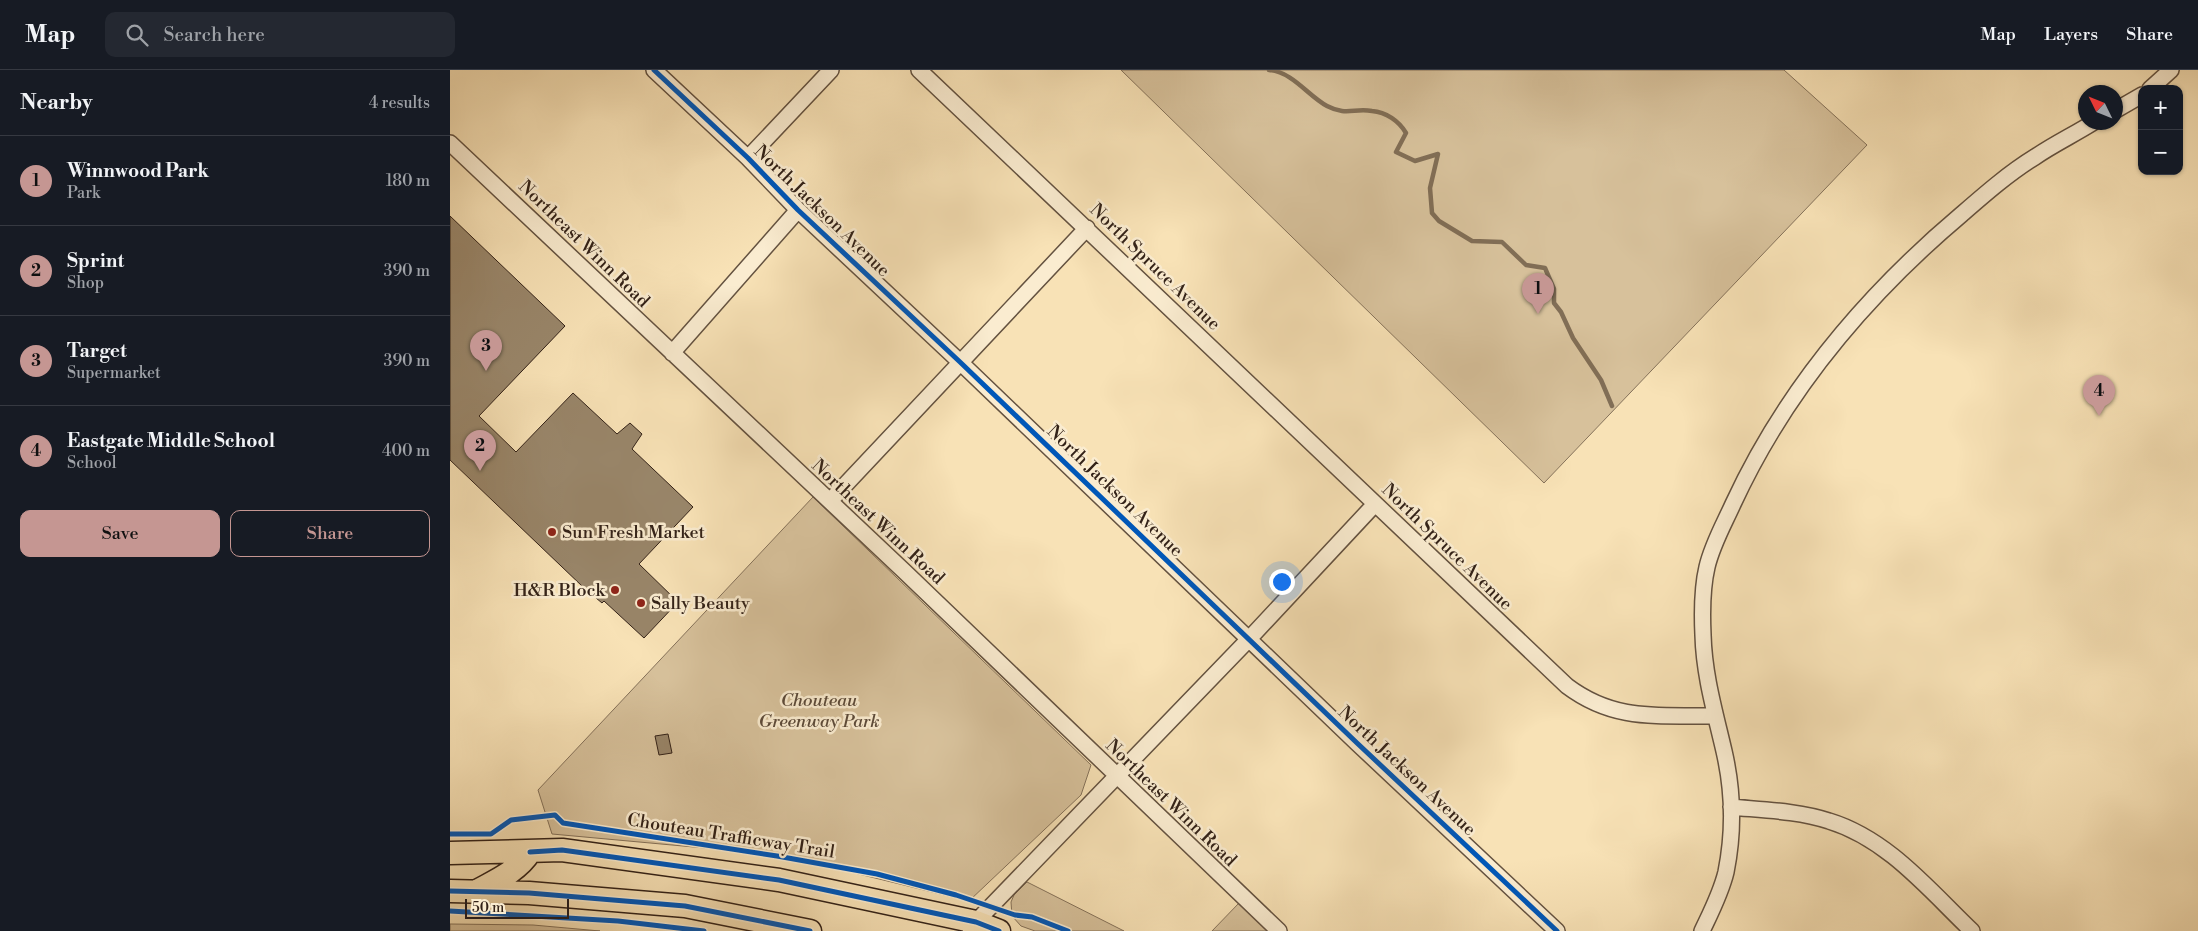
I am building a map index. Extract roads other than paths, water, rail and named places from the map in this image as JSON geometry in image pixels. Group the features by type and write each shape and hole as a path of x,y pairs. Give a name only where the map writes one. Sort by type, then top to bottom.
{"main road":[{"path":"450,853 562,850 779,880 972,927 999,931"},
{"path":"477,891 515,869 524,862 530,852"},
{"path":"450,891 608,899 684,906 810,931"}],"street":[{"name":"North Jackson Avenue","path":"654,70 748,158 798,210 1557,931"},
{"path":"748,158 831,70"},
{"name":"North Spruce Avenue","path":"919,70 1574,692 1607,709 1625,714 1714,716"},
{"path":"2155,85 2172,70"},
{"path":"2123,106 2138,97"},
{"path":"1702,931 1725,873 1730,845 1732,807 1724,750 1708,688 1703,634 1707,566 1745,479 1796,391 1863,310 1903,268 1944,229 2034,157 2080,130"},
{"name":"Northeast Winn Road","path":"450,143 830,502 1279,931"},
{"path":"672,353 798,210"},
{"path":"830,502 1087,228"},
{"path":"972,927 1375,504"},
{"path":"1732,807 1802,815 1828,820 1853,830 1891,854 1972,931"}],"waterway":[{"path":"1269,70 1286,75 1320,102 1334,109 1340,111 1366,110 1382,113 1392,118 1406,133 1396,152 1415,161 1438,154 1430,188 1432,213 1439,221 1472,241 1502,242 1526,265 1545,268 1554,289 1554,303 1561,312 1573,338 1601,380 1612,406"}],"place":[{"name":"Winnwood Park","path":"1538,314"},
{"name":"Target","path":"486,371"},
{"name":"Eastgate Middle School","path":"2099,416"},
{"name":"Sprint","path":"480,471"},
{"name":"Sun Fresh Market","path":"552,532"},
{"name":"H&R Block","path":"615,590"},
{"name":"Sally Beauty","path":"641,603"}],"park label":[{"name":"Chouteau Greenway Park","path":"819,710"}]}
